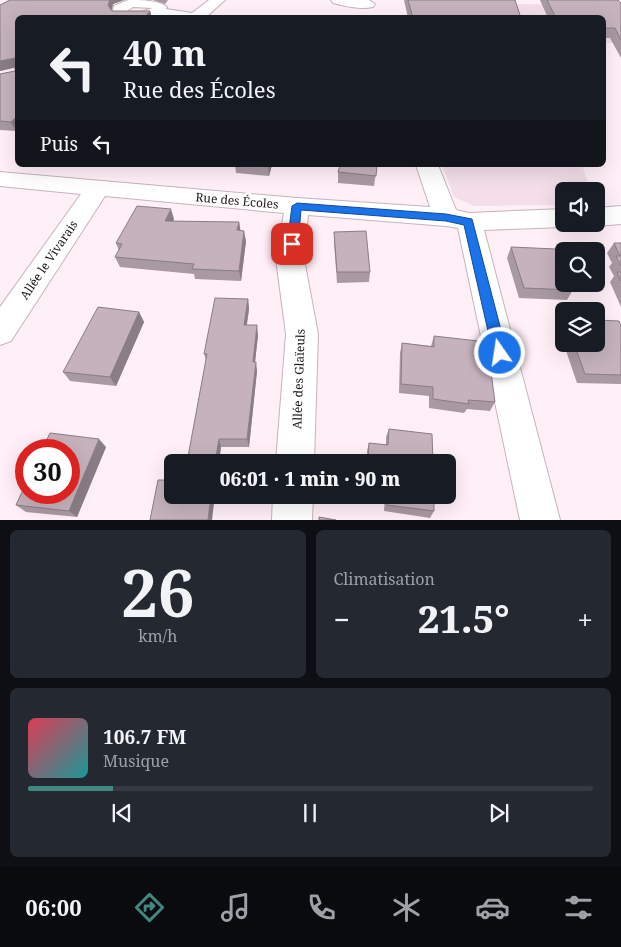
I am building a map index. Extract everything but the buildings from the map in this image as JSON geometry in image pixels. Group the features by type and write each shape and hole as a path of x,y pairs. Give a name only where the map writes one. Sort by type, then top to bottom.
{"street":[{"path":"199,15 218,0"},
{"path":"338,0 369,7"},
{"path":"121,15 118,11 122,6 134,2 158,4 160,7 157,12"},
{"path":"148,15 157,12 176,15"},
{"path":"428,167 457,220 540,520"},
{"name":"Rue des Écoles","path":"0,179 457,220 555,218"},
{"name":"Allée le Vivarais","path":"0,332 98,188"},
{"name":"Allée des Glaïeuls","path":"295,454 302,334 290,259 297,206"},
{"path":"605,216 621,216"},
{"path":"292,520 293,504"}],"shaded area":[{"path":"506,4 605,5 621,43 606,43 606,15 512,15"},
{"path":"443,167 583,167 588,182 555,182 555,205 474,206 454,197"}],"route":[{"path":"292,244 297,206 446,217 469,222 500,353"}]}
